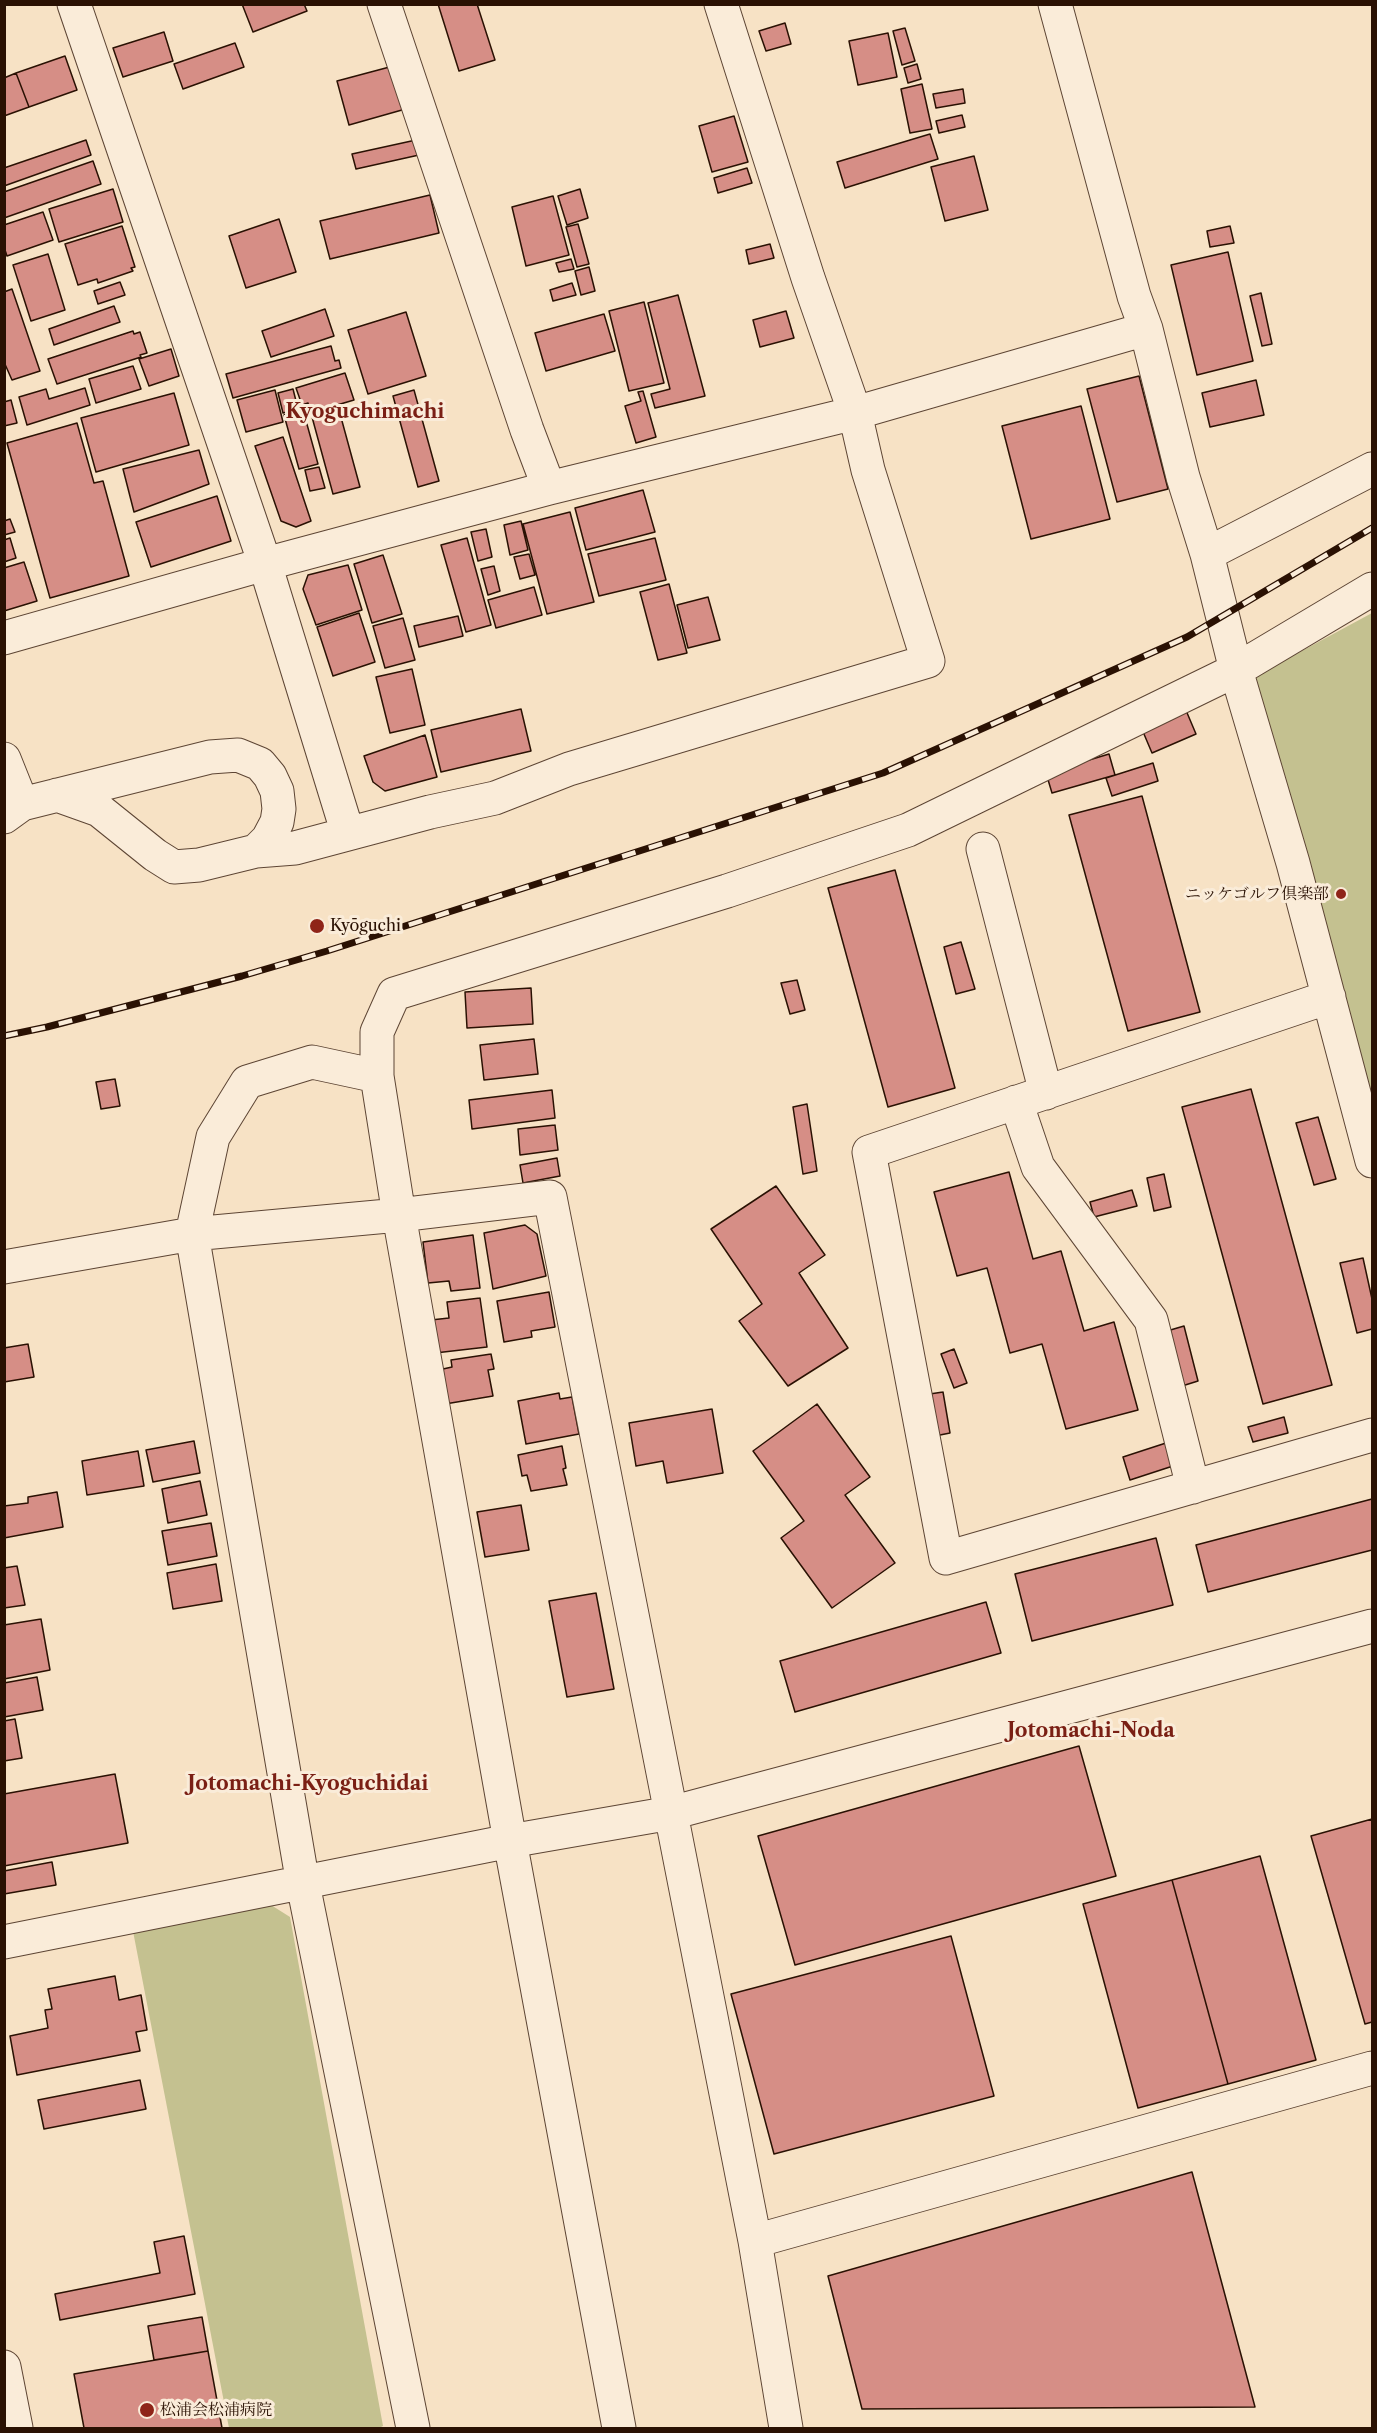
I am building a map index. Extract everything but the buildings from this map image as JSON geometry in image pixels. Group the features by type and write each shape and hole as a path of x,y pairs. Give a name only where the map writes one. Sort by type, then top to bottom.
{"street":[{"path":"74,4 265,564 348,834"},
{"path":"384,4 527,430 549,488"},
{"path":"57,795 99,810 155,855 174,867 199,865 256,851 296,848 430,812 495,798 569,769 928,661 868,470 855,413 808,278 721,4"},
{"path":"1055,4 1134,296 1146,329 1183,477 1207,554 1236,670 1329,997 1372,1161"},
{"path":"4,638 265,564 549,488 855,413 1146,329"},
{"path":"1207,554 1372,469"},
{"path":"619,2428 510,1842 399,1215 377,1076 377,1032 394,994 727,891 908,830 1236,670 1372,589"},
{"path":"4,759 13,810 57,795 210,757 238,755 250,758 260,764 270,776 277,791 279,809 277,822 268,839 256,851"},
{"path":"982,849 1031,1097 1038,1167 1151,1320 1193,1487"},
{"path":"1329,997 869,1152 946,1558 1372,1435"},
{"path":"377,1076 312,1062 247,1082 213,1137 192,1234 303,1884 413,2428"},
{"path":"4,1266 192,1234 399,1215 550,1197 755,2241 786,2428"},
{"path":"4,1942 510,1842 671,1813 1372,1626"},
{"path":"755,2241 1372,2068"},
{"path":"4,2367 16,2428"}],"shaded area":[{"name":"ニッケゴルフ倶楽部","path":"1372,613 1372,1108 1248,680"},
{"path":"271,1905 290,1917 383,2426 379,2428 229,2428 132,1926"}],"railway":[{"path":"4,1036 242,976 327,951 883,773 1187,637 1372,528"}],"place":[{"name":"ニッケゴルフ倶楽部","path":"1341,894"},
{"name":"Kyōguchi","path":"317,926"},
{"name":"松浦会松浦病院","path":"147,2410"}],"district":[{"name":"Kyoguchimachi","path":"365,412"},
{"name":"Jotomachi-Noda","path":"1091,1731"},
{"name":"Jotomachi-Kyoguchidai","path":"308,1784"}]}
